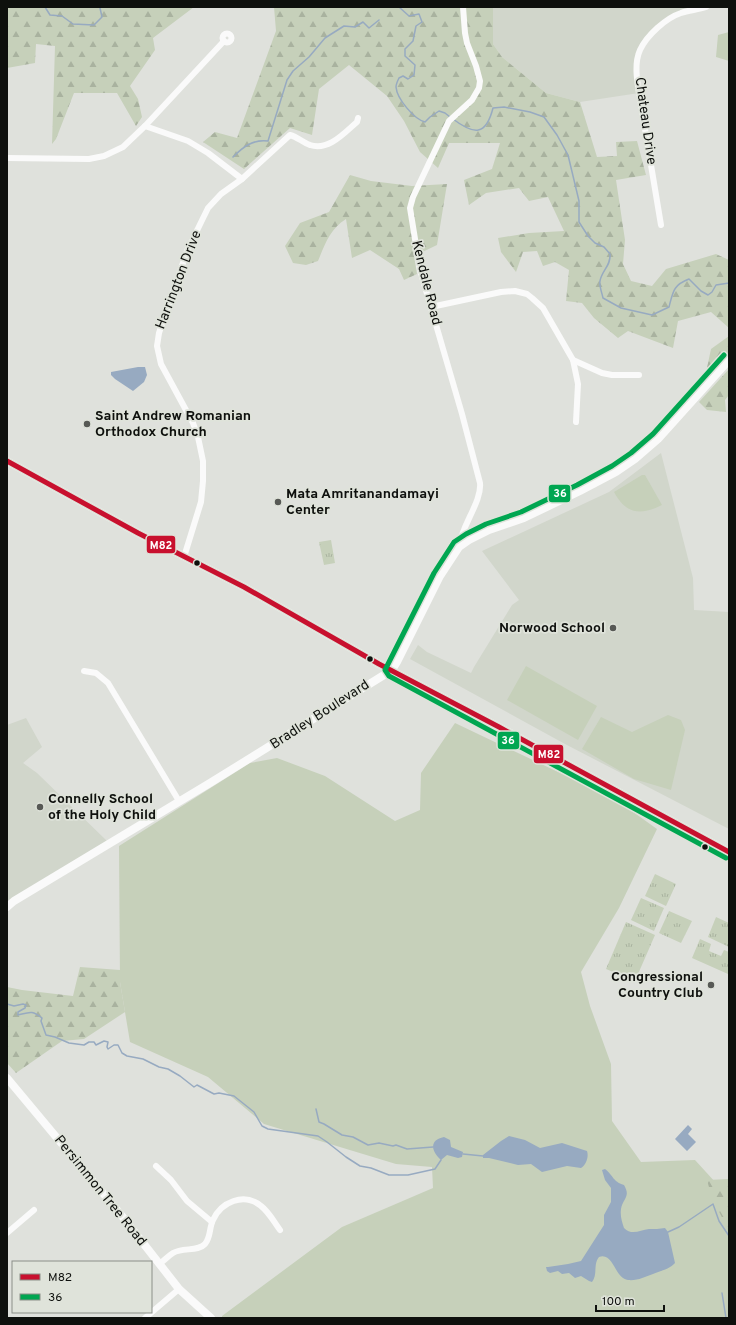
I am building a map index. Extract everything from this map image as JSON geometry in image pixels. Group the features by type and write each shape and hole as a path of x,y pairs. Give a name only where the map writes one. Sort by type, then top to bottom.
{"main road":[{"name":"Bradley Boulevard","path":"7,907 14,900 263,751 392,670 440,576 460,547 469,540 489,530 524,518 580,491 616,472 635,459 658,439 729,360"},
{"path":"7,460 729,852"},
{"name":"Persimmon Tree Road","path":"7,1078 122,1216 179,1289 212,1318"}],"street":[{"name":"Kendale Road","path":"460,547 462,532 480,492 481,486 462,414 420,270 410,208 413,197 451,119 472,100 479,88 480,80 467,43 463,7"},
{"name":"Chateau Drive","path":"661,225 637,77 640,50 653,31 666,21 680,13 706,7"},
{"path":"7,158 90,159 104,156 123,147 145,126 224,41"},
{"name":"Harrington Drive","path":"184,557 201,502 203,481 202,461 198,437 193,423 161,364 157,346 159,332 187,251 208,208 221,194 242,179 290,135 311,145 325,146 334,141 357,122 358,118"},
{"path":"145,126 188,141 208,153 242,179"},
{"path":"431,307 501,292 515,291 527,294 543,308 573,360 578,384 576,422"},
{"path":"573,360 602,374 639,375"},
{"path":"84,671 96,673 108,682 179,801"},
{"path":"156,1166 171,1180 187,1201 212,1222"},
{"path":"159,1264 174,1252 198,1248 205,1244 212,1222 216,1215 224,1205 237,1200 247,1199 254,1201 261,1206 280,1230"},
{"path":"7,1233 34,1210"},
{"path":"152,1312 179,1289"}],"shaded area":[{"path":"493,7 695,7 680,13 653,31 637,61 639,93 580,102 546,93 502,57 493,44"},
{"name":"Norwood School","path":"661,453 693,578 694,610 729,612 729,829 565,744 410,659 418,645 427,652 471,673 512,605 519,600 482,551 609,492"},
{"name":"Connelly School of the Holy Child","path":"26,718 42,747 23,763 37,773 108,842 9,902 7,900 7,725"}],"green space":[{"path":"7,7 194,7 153,38 155,50 130,86 138,99 142,117 136,126 117,93 74,93 56,139 52,144 55,46 36,44 35,63 7,68"},
{"path":"274,7 493,7 493,44 502,57 546,93 580,102 597,157 617,156 616,142 637,141 646,175 616,180 625,240 623,264 631,281 652,286 666,269 716,254 729,260 729,328 711,312 678,321 673,348 628,331 618,338 594,318 582,303 566,301 569,270 555,262 543,266 537,251 523,252 516,272 501,252 498,238 529,233 564,231 548,197 529,201 519,188 486,193 469,205 464,180 492,169 500,143 449,143 438,168 420,152 404,121 387,96 349,65 319,89 312,135 290,128 244,169 203,142 215,132 237,138 276,31"},
{"path":"729,32 729,61 716,57 718,35"},
{"path":"350,175 371,181 412,186 447,184 437,245 414,256 417,274 404,280 399,269 370,250 352,258 346,219 332,232 318,261 306,265 293,263 285,246 300,223 329,212"},
{"path":"729,336 729,353 705,377 711,349"},
{"path":"729,369 729,395 725,400 726,412 707,410 699,402"},
{"path":"642,475 645,475 662,505 654,509 640,512 629,509 623,505 614,492"},
{"path":"331,540 335,563 324,565 319,542"},
{"path":"526,666 597,706 578,740 507,700"},
{"path":"668,715 681,720 685,730 671,790 634,779 582,749 601,717 632,732"},
{"name":"Congressional Country Club","path":"455,723 615,799 657,829 619,908 581,972 590,1006 611,1064 612,1121 641,1162 695,1160 716,1183 729,1210 729,1318 222,1318 222,1316 342,1227 433,1188 432,1167 396,1164 264,1124 208,1077 130,1042 120,982 119,846 250,763 277,758 325,776 395,821 420,810 421,773"},
{"path":"655,874 676,884 666,906 645,896"},
{"path":"641,898 664,908 654,931 631,920"},
{"path":"669,911 692,921 681,943 659,933"},
{"path":"716,917 729,923 729,947 708,937"},
{"path":"626,922 655,935 635,981 606,969"},
{"path":"700,939 711,944 709,951 721,956 724,950 729,952 728,974 692,958"},
{"path":"80,967 120,970 120,982 125,1012 84,1039 62,1041 16,1073 7,1063 7,987 73,996"},
{"path":"729,1179 729,1231 712,1198 707,1180"}],"water":[{"path":"145,367 147,375 144,382 133,391 111,375 111,372"},
{"path":"688,1125 692,1129 688,1134 696,1142 687,1151 675,1139"},
{"path":"509,1136 525,1140 540,1148 562,1143 587,1151 587,1161 581,1168 567,1166 542,1172 531,1164 518,1165 483,1158 483,1155"},
{"path":"444,1137 450,1140 451,1147 463,1152 462,1157 458,1158 447,1155 441,1160 438,1157 433,1146 439,1138"},
{"path":"605,1169 615,1180 624,1185 627,1192 621,1212 621,1219 624,1228 630,1232 636,1232 665,1228 668,1232 675,1263 665,1270 635,1280 623,1278 608,1258 604,1256 599,1257 597,1260 595,1276 592,1282 581,1276 575,1278 569,1273 562,1274 558,1271 550,1273 547,1271 546,1267 581,1261 604,1225 604,1215 611,1202 611,1188 605,1180 602,1170"}],"waterway":[{"path":"45,7 50,15 62,16 73,24 94,25 102,17 101,7"},
{"path":"399,7 409,16 419,14 422,22 416,26 413,41 405,49 405,56 415,65 414,75 408,79 403,76 399,78 396,87 399,97 411,113 425,122 439,111 450,117"},
{"path":"233,157 249,144 258,141 268,141 287,80 293,71 309,57 325,38 344,26 355,27 363,22 369,28 379,20"},
{"path":"453,119 467,128 478,130 487,124 493,108 504,107 530,112 544,117 557,135 568,155 579,201 579,222 588,236 595,243 604,247 610,254 608,265 600,281 603,298 621,308 652,315 669,307 674,290 684,281 689,279 701,291 708,295 712,292 716,285 729,283"},
{"path":"7,1004 14,1006 23,1004 26,1005 25,1008 18,1012 18,1015 31,1012 39,1015 42,1018 41,1021 46,1035 69,1043 84,1045 89,1042 94,1042 96,1045 104,1041 108,1042 108,1049 114,1045 118,1045 122,1053 127,1056 143,1059 159,1067 168,1069 194,1087 197,1085 214,1094 219,1093 234,1096 254,1112 262,1126 268,1129 318,1136 360,1166 371,1168 389,1175 408,1175 435,1169 441,1160"},
{"path":"316,1109 319,1122 342,1135 353,1137 368,1145 379,1143 393,1146 396,1145 407,1149 433,1147"},
{"path":"463,1154 483,1156"},
{"path":"668,1232 679,1227 713,1204 719,1221 729,1236"},
{"path":"722,1293 726,1318"}],"transit line":[{"name":"36","path":"724,355 653,434 631,453 612,466 577,485 521,512 486,524 454,542 434,573 385,670 389,676 726,858"},
{"name":"M82","path":"7,461 138,533 244,587 379,664 499,727 729,852"}],"place":[{"name":"Saint Andrew Romanian Orthodox Church","path":"87,424"},
{"name":"Mata Amritanandamayi Center","path":"278,502"},
{"name":"Norwood School","path":"613,628"},
{"name":"Connelly School of the Holy Child","path":"40,807"},
{"name":"Congressional Country Club","path":"711,985"}]}
